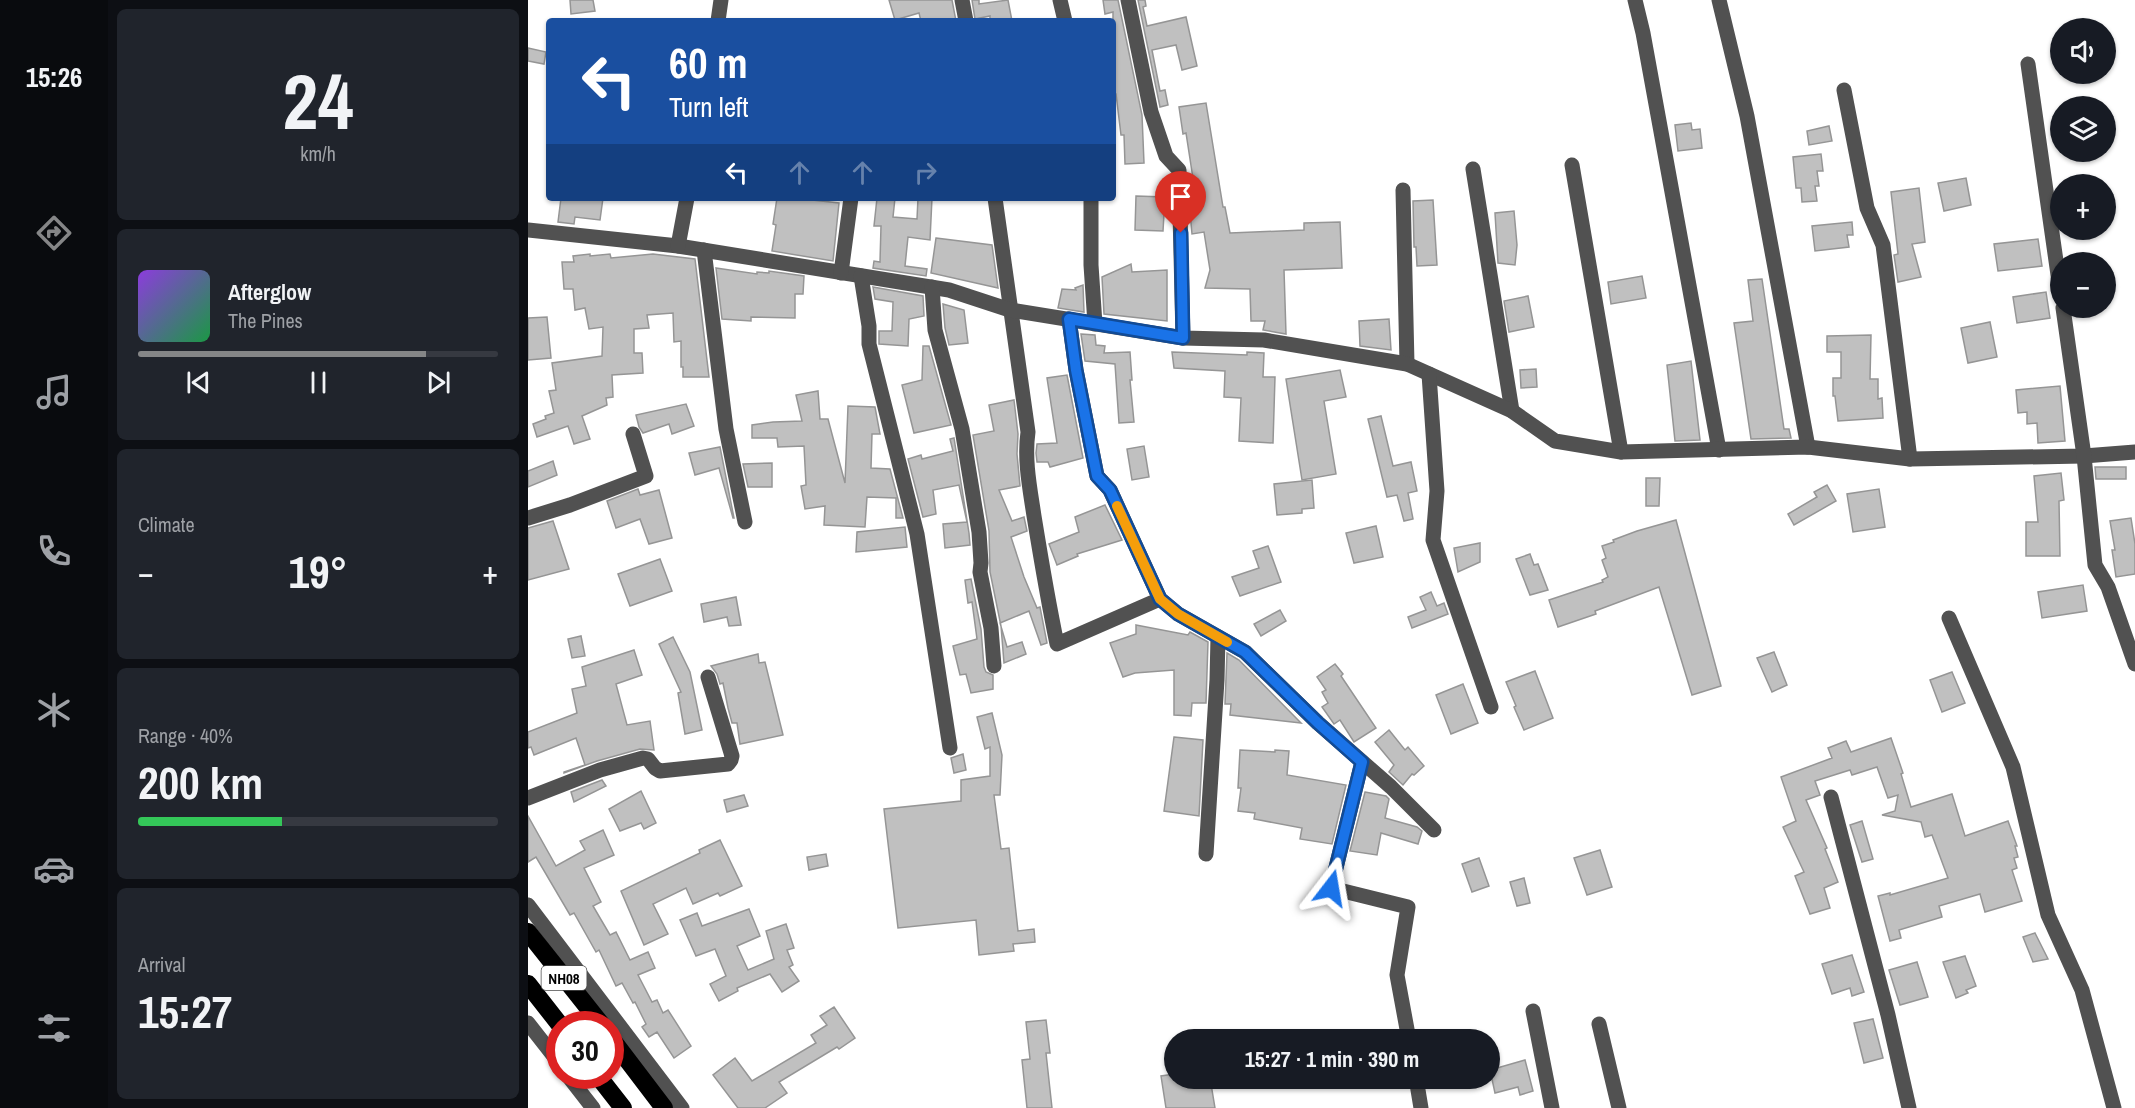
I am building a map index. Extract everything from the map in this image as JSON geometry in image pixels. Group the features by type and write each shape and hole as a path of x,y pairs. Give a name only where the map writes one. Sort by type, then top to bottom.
{"highway":[{"name":"NH08","path":"528,932 591,1011"},
{"name":"NH08","path":"528,984 549,1011"},
{"path":"624,1055 664,1108"},
{"path":"608,1089 622,1108"}],"street":[{"path":"718,18 721,0"},
{"path":"962,0 965,18"},
{"path":"1060,0 1064,18"},
{"path":"1128,0 1151,112 1166,156 1179,170 1183,338"},
{"path":"1635,0 1643,33 1719,450"},
{"path":"1719,0 1747,116 1808,447"},
{"path":"2028,64 2055,252"},
{"path":"1844,90 1868,208 1883,245 1910,459"},
{"path":"1572,165 1620,452"},
{"path":"1473,169 1512,411"},
{"path":"1403,190 1407,364"},
{"path":"678,246 686,201"},
{"path":"841,273 851,201"},
{"path":"995,201 1028,432 1026,446 1031,494 1044,580 1057,644 1160,599"},
{"path":"1091,201 1091,265 1095,324"},
{"path":"528,230 678,246 932,287 949,290 1010,310 1183,338 1264,340 1407,364 1512,411 1555,441 1620,452 1808,447 1910,459 2084,456 2135,452"},
{"path":"704,250 726,429 745,522"},
{"path":"861,276 869,326 869,344 918,534 951,748"},
{"path":"932,287 935,330 962,429 976,515 980,572 991,628 994,666"},
{"path":"2064,318 2084,456 2095,565 2108,586 2135,664"},
{"path":"1069,319 1076,370 1097,476 1110,490 1160,599 1178,614 1245,652 1434,830"},
{"path":"1429,374 1437,491 1433,540 1491,707"},
{"path":"528,518 570,505 646,476 633,434"},
{"path":"1950,618 2013,767 2048,915 2082,990 2114,1108"},
{"path":"1206,854 1218,637"},
{"path":"528,798 600,770 643,758 648,759 660,771 728,764 732,756 708,677"},
{"path":"1362,762 1331,888 1408,907 1396,975 1406,1029"},
{"path":"1831,797 1888,1015 1909,1108"},
{"path":"528,905 682,1108"},
{"path":"1533,1011 1552,1108"},
{"path":"528,1023 546,1046"},
{"path":"1599,1024 1619,1108"},
{"path":"578,1089 593,1108"},
{"path":"1418,1089 1421,1108"}],"building":[{"path":"570,0 593,0 595,11 571,14"},
{"path":"889,0 952,0 955,18 920,18 919,13 894,18"},
{"path":"972,0 979,0 979,4 1008,0 1011,18 990,18 990,16 975,18"},
{"path":"1103,0 1118,0 1142,115 1144,163 1125,164 1124,135 1121,135 1116,94 1116,18 1113,18 1113,12 1105,14"},
{"path":"1138,0 1145,0 1146,6 1143,7 1147,26 1186,17 1197,66 1182,70 1176,45 1152,50 1160,91 1165,90 1168,105 1160,107"},
{"path":"528,48 546,52 544,64 528,61"},
{"path":"1206,103 1223,207 1225,207 1230,233 1304,230 1304,223 1340,222 1342,268 1284,270 1286,334 1263,330 1265,321 1251,321 1250,289 1205,288 1210,270 1204,232 1192,234 1190,212 1198,211 1186,133 1183,134 1179,107"},
{"path":"1691,123 1692,130 1700,129 1702,148 1678,151 1675,125"},
{"path":"1829,126 1832,141 1809,145 1807,131"},
{"path":"1821,154 1823,171 1817,171 1819,186 1815,186 1817,201 1802,202 1801,188 1796,188 1793,157"},
{"path":"1966,178 1971,205 1944,211 1938,183"},
{"path":"1919,188 1925,242 1912,244 1921,277 1898,282 1894,255 1898,254 1891,192"},
{"path":"1136,196 1165,197 1163,231 1135,230"},
{"path":"1433,200 1437,265 1417,266 1416,247 1414,247 1413,201"},
{"path":"561,201 603,201 600,220 575,217 574,224 558,222"},
{"path":"777,201 839,203 833,261 772,251 776,225 773,224"},
{"path":"877,201 895,201 893,217 917,219 918,201 932,201 930,240 908,237 905,266 927,269 926,276 873,268 874,261 880,262 881,226 874,226"},
{"path":"1514,211 1517,245 1515,265 1498,263 1495,213"},
{"path":"1852,222 1853,235 1847,235 1849,247 1815,251 1812,226"},
{"path":"936,238 992,245 998,288 931,273"},
{"path":"2038,239 2042,266 1998,271 1994,244"},
{"path":"590,254 590,256 610,254 611,258 653,254 695,259 709,377 683,377 681,341 674,342 673,313 647,315 649,328 634,329 634,353 642,353 643,373 612,375 613,397 606,398 607,405 582,416 590,439 574,444 568,426 537,437 533,424 554,413 549,391 556,390 552,363 602,356 603,327 589,329 585,308 575,310 573,289 564,289 562,262 574,262 573,256"},
{"path":"1131,264 1132,272 1167,270 1167,321 1104,314 1102,277"},
{"path":"716,268 757,274 757,272 769,273 769,271 804,276 803,294 795,294 795,318 751,317 751,321 722,319"},
{"path":"1642,276 1646,298 1611,304 1608,282"},
{"path":"1762,279 1784,429 1789,429 1791,438 1751,439 1734,323 1753,321 1748,280"},
{"path":"1083,285 1084,312 1058,308 1062,289 1076,290 1075,288"},
{"path":"873,287 923,296 924,316 909,319 908,346 879,344 879,331 892,331 893,302 875,299"},
{"path":"2046,292 2050,318 2017,323 2013,297"},
{"path":"1528,296 1534,327 1509,332 1504,301"},
{"path":"943,304 964,310 968,343 949,345"},
{"path":"547,317 551,358 528,360 528,318"},
{"path":"1389,319 1391,350 1360,346 1359,321"},
{"path":"1990,322 1997,357 1968,363 1961,328"},
{"path":"1081,334 1095,335 1096,345 1105,346 1104,353 1130,352 1134,422 1119,423 1115,364 1085,361"},
{"path":"1871,335 1870,379 1878,379 1878,399 1882,398 1883,418 1838,421 1835,396 1833,396 1833,378 1841,378 1841,352 1827,352 1827,336"},
{"path":"923,346 929,346 951,425 914,433 902,385 922,380"},
{"path":"1172,352 1247,355 1247,352 1264,353 1263,377 1275,377 1273,443 1239,441 1241,398 1224,397 1225,371 1174,368"},
{"path":"1691,361 1700,440 1675,441 1667,365"},
{"path":"1536,369 1537,387 1521,388 1520,370"},
{"path":"1340,370 1346,397 1324,401 1336,474 1302,480 1286,379"},
{"path":"1067,375 1083,458 1050,467 1048,462 1037,462 1036,453 1037,444 1057,443 1047,378"},
{"path":"2060,386 2065,441 2038,443 2037,423 2027,424 2027,412 2018,413 2016,390"},
{"path":"818,391 820,419 828,419 845,483 848,406 875,407 880,434 872,434 871,468 890,469 903,518 896,518 896,498 867,497 865,527 824,525 825,506 805,509 801,486 806,485 804,446 778,447 777,438 752,438 752,425 802,421 796,395"},
{"path":"1014,400 1020,486 999,490 1012,521 1024,517 1027,531 1011,537 1024,577 1037,608 1040,607 1047,643 1041,645 1029,611 1000,623 990,572 989,531 973,435 994,431 989,405"},
{"path":"686,404 694,426 672,434 669,424 643,433 639,427 636,415"},
{"path":"1381,416 1393,466 1411,462 1417,491 1408,493 1413,519 1404,521 1397,495 1387,497 1368,419"},
{"path":"954,438 969,533 970,545 945,548 943,524 967,522 959,485 933,490 936,514 923,517 908,459 921,455 922,459 953,451 950,439"},
{"path":"1144,446 1149,477 1132,480 1127,449"},
{"path":"720,447 734,518 719,468 695,475 689,453"},
{"path":"553,461 557,475 528,487 528,471"},
{"path":"772,463 772,487 748,487 743,464"},
{"path":"2095,467 2126,467 2126,479 2096,479"},
{"path":"2061,473 2064,500 2059,501 2060,556 2026,556 2026,522 2038,522 2034,476"},
{"path":"1646,478 1660,478 1659,506 1646,506"},
{"path":"1312,480 1314,508 1302,509 1302,513 1277,515 1274,484"},
{"path":"1827,485 1836,501 1794,525 1788,514 1817,497 1814,492"},
{"path":"638,489 640,495 659,490 672,538 649,544 640,519 616,528 607,501"},
{"path":"1879,489 1885,527 1853,532 1847,494"},
{"path":"1105,505 1122,540 1077,554 1078,556 1057,565 1049,544 1079,532 1075,517"},
{"path":"2131,518 2135,544 2135,574 2116,577 2112,550 2115,550 2110,521"},
{"path":"1676,520 1721,686 1692,695 1659,587 1595,611 1596,614 1558,627 1549,600 1603,582 1602,580 1608,577 1602,560 1606,558 1602,546 1637,531"},
{"path":"553,521 569,569 528,580 528,528"},
{"path":"1376,526 1383,557 1354,563 1346,533"},
{"path":"905,527 907,547 856,552 857,532"},
{"path":"1480,543 1480,562 1458,572 1454,548"},
{"path":"1268,546 1281,582 1240,596 1232,577 1259,568 1253,551"},
{"path":"1530,554 1534,565 1538,564 1548,590 1530,595 1516,559"},
{"path":"660,559 672,591 630,606 618,574"},
{"path":"971,579 981,629 984,667 986,672 993,675 993,689 971,693 966,674 960,675 953,646 977,639 972,602 968,603 965,580"},
{"path":"2083,585 2087,611 2042,618 2038,592"},
{"path":"1431,592 1437,606 1444,603 1448,614 1412,628 1408,617 1426,610 1420,597"},
{"path":"736,597 741,625 729,626 727,617 704,622 701,604"},
{"path":"1280,610 1286,621 1261,636 1254,624"},
{"path":"1136,625 1188,635 1190,632 1208,642 1206,703 1192,703 1191,716 1174,715 1174,670 1135,673 1123,677 1110,643 1136,634"},
{"path":"1001,627 1007,647 1022,642 1026,654 1004,663"},
{"path":"581,636 585,656 572,658 568,639"},
{"path":"673,637 690,672 702,730 685,734 678,693 681,692 659,644"},
{"path":"634,650 642,675 616,684 627,725 650,721 654,750 640,749 564,773 585,765 576,738 534,755 531,747 528,748 528,732 577,713 572,689 586,686 582,667"},
{"path":"1774,652 1787,685 1772,692 1757,658"},
{"path":"1227,653 1239,660 1301,723 1230,715 1231,704 1225,704"},
{"path":"758,654 759,663 765,662 783,735 740,744 737,723 732,723 723,683 720,684 711,666"},
{"path":"1335,664 1376,728 1354,742 1340,720 1334,724 1322,707 1328,703 1322,692 1326,690 1317,677"},
{"path":"1535,671 1553,718 1524,730 1506,682"},
{"path":"1952,672 1965,703 1942,712 1930,680"},
{"path":"1463,684 1478,723 1451,734 1436,695"},
{"path":"992,713 1002,755 1000,795 994,795 1001,849 1009,848 1018,931 1034,929 1035,942 1013,944 1014,951 979,955 976,920 898,928 884,809 961,801 961,780 990,776 990,747 985,749 977,717"},
{"path":"1389,730 1405,750 1408,747 1424,766 1414,775 1412,774 1403,785 1389,772 1394,765 1375,742"},
{"path":"1174,737 1203,740 1199,816 1164,811"},
{"path":"1891,738 1911,807 1952,794 1965,836 2008,821 2017,846 2015,846 2018,857 2014,858 2017,868 2012,870 2022,901 1985,912 1980,894 1939,906 1942,917 1899,930 1901,938 1890,941 1878,896 1890,893 1890,895 1948,878 1932,835 1925,837 1921,822 1882,815 1895,811 1898,795 1888,798 1877,767 1852,775 1850,770 1815,781 1820,795 1806,800 1827,848 1825,849 1838,882 1824,888 1830,908 1810,914 1795,876 1804,872 1783,827 1796,821 1781,777 1832,758 1828,748 1846,741 1851,752"},
{"path":"1240,750 1289,751 1287,775 1346,785 1332,844 1300,839 1302,828 1254,819 1255,813 1238,811 1241,788 1238,788"},
{"path":"963,754 966,770 954,773 951,758"},
{"path":"602,780 606,786 574,802 571,792"},
{"path":"641,791 656,823 644,829 641,823 620,831 609,809"},
{"path":"1365,792 1386,796 1389,799 1385,818 1417,827 1422,831 1418,844 1381,833 1377,855 1350,851"},
{"path":"744,795 748,806 727,812 724,800"},
{"path":"528,816 556,866 585,850 580,841 603,830 614,855 584,868 601,902 593,906 610,935 616,932 630,960 648,952 655,968 638,975 652,1002 657,1000 663,1013 668,1010 691,1046 674,1058 657,1032 649,1037 642,1027 646,1024 635,1002 633,1003 622,983 616,986 599,950 596,952 574,913 570,915 536,857 528,862"},
{"path":"1862,821 1873,859 1862,862 1850,825"},
{"path":"720,840 742,886 720,896 718,893 693,904 686,888 653,904 668,934 644,945 621,891 700,853 699,850"},
{"path":"1600,850 1612,887 1587,895 1574,858"},
{"path":"826,854 828,866 809,870 807,857"},
{"path":"1479,858 1489,886 1472,892 1462,864"},
{"path":"1524,878 1530,903 1517,906 1510,882"},
{"path":"749,909 760,936 737,946 748,970 774,959 766,931 786,924 794,948 787,950 793,965 789,967 799,981 782,992 770,974 737,988 738,991 719,1001 710,984 726,976 715,949 696,956 680,920 697,913 702,926"},
{"path":"2035,933 2048,959 2033,962 2023,937"},
{"path":"1852,955 1864,992 1852,996 1850,988 1832,994 1822,964"},
{"path":"1965,956 1976,986 1966,990 1968,993 1956,998 1943,962"},
{"path":"1917,962 1928,997 1900,1005 1889,970"},
{"path":"834,1007 855,1038 779,1082 787,1093 765,1108 738,1108 713,1075 735,1058 752,1081 816,1043 811,1035 827,1025 820,1016"},
{"path":"1873,1019 1883,1058 1864,1063 1854,1023"},
{"path":"1046,1020 1050,1053 1046,1053 1052,1108 1027,1108 1022,1060 1030,1059 1026,1022"},
{"path":"1525,1060 1533,1091 1520,1095 1518,1087 1495,1093 1494,1089 1500,1089 1500,1067"},
{"path":"1161,1076 1164,1076 1164,1089 1212,1089 1215,1108 1166,1108"}],"slow traffic":[{"path":"1117,506 1160,599 1178,614 1227,642"}],"route":[{"path":"1181,233 1183,338 1069,319 1076,370 1097,476 1110,490 1160,599 1178,614 1245,652 1362,762 1331,888"}]}
